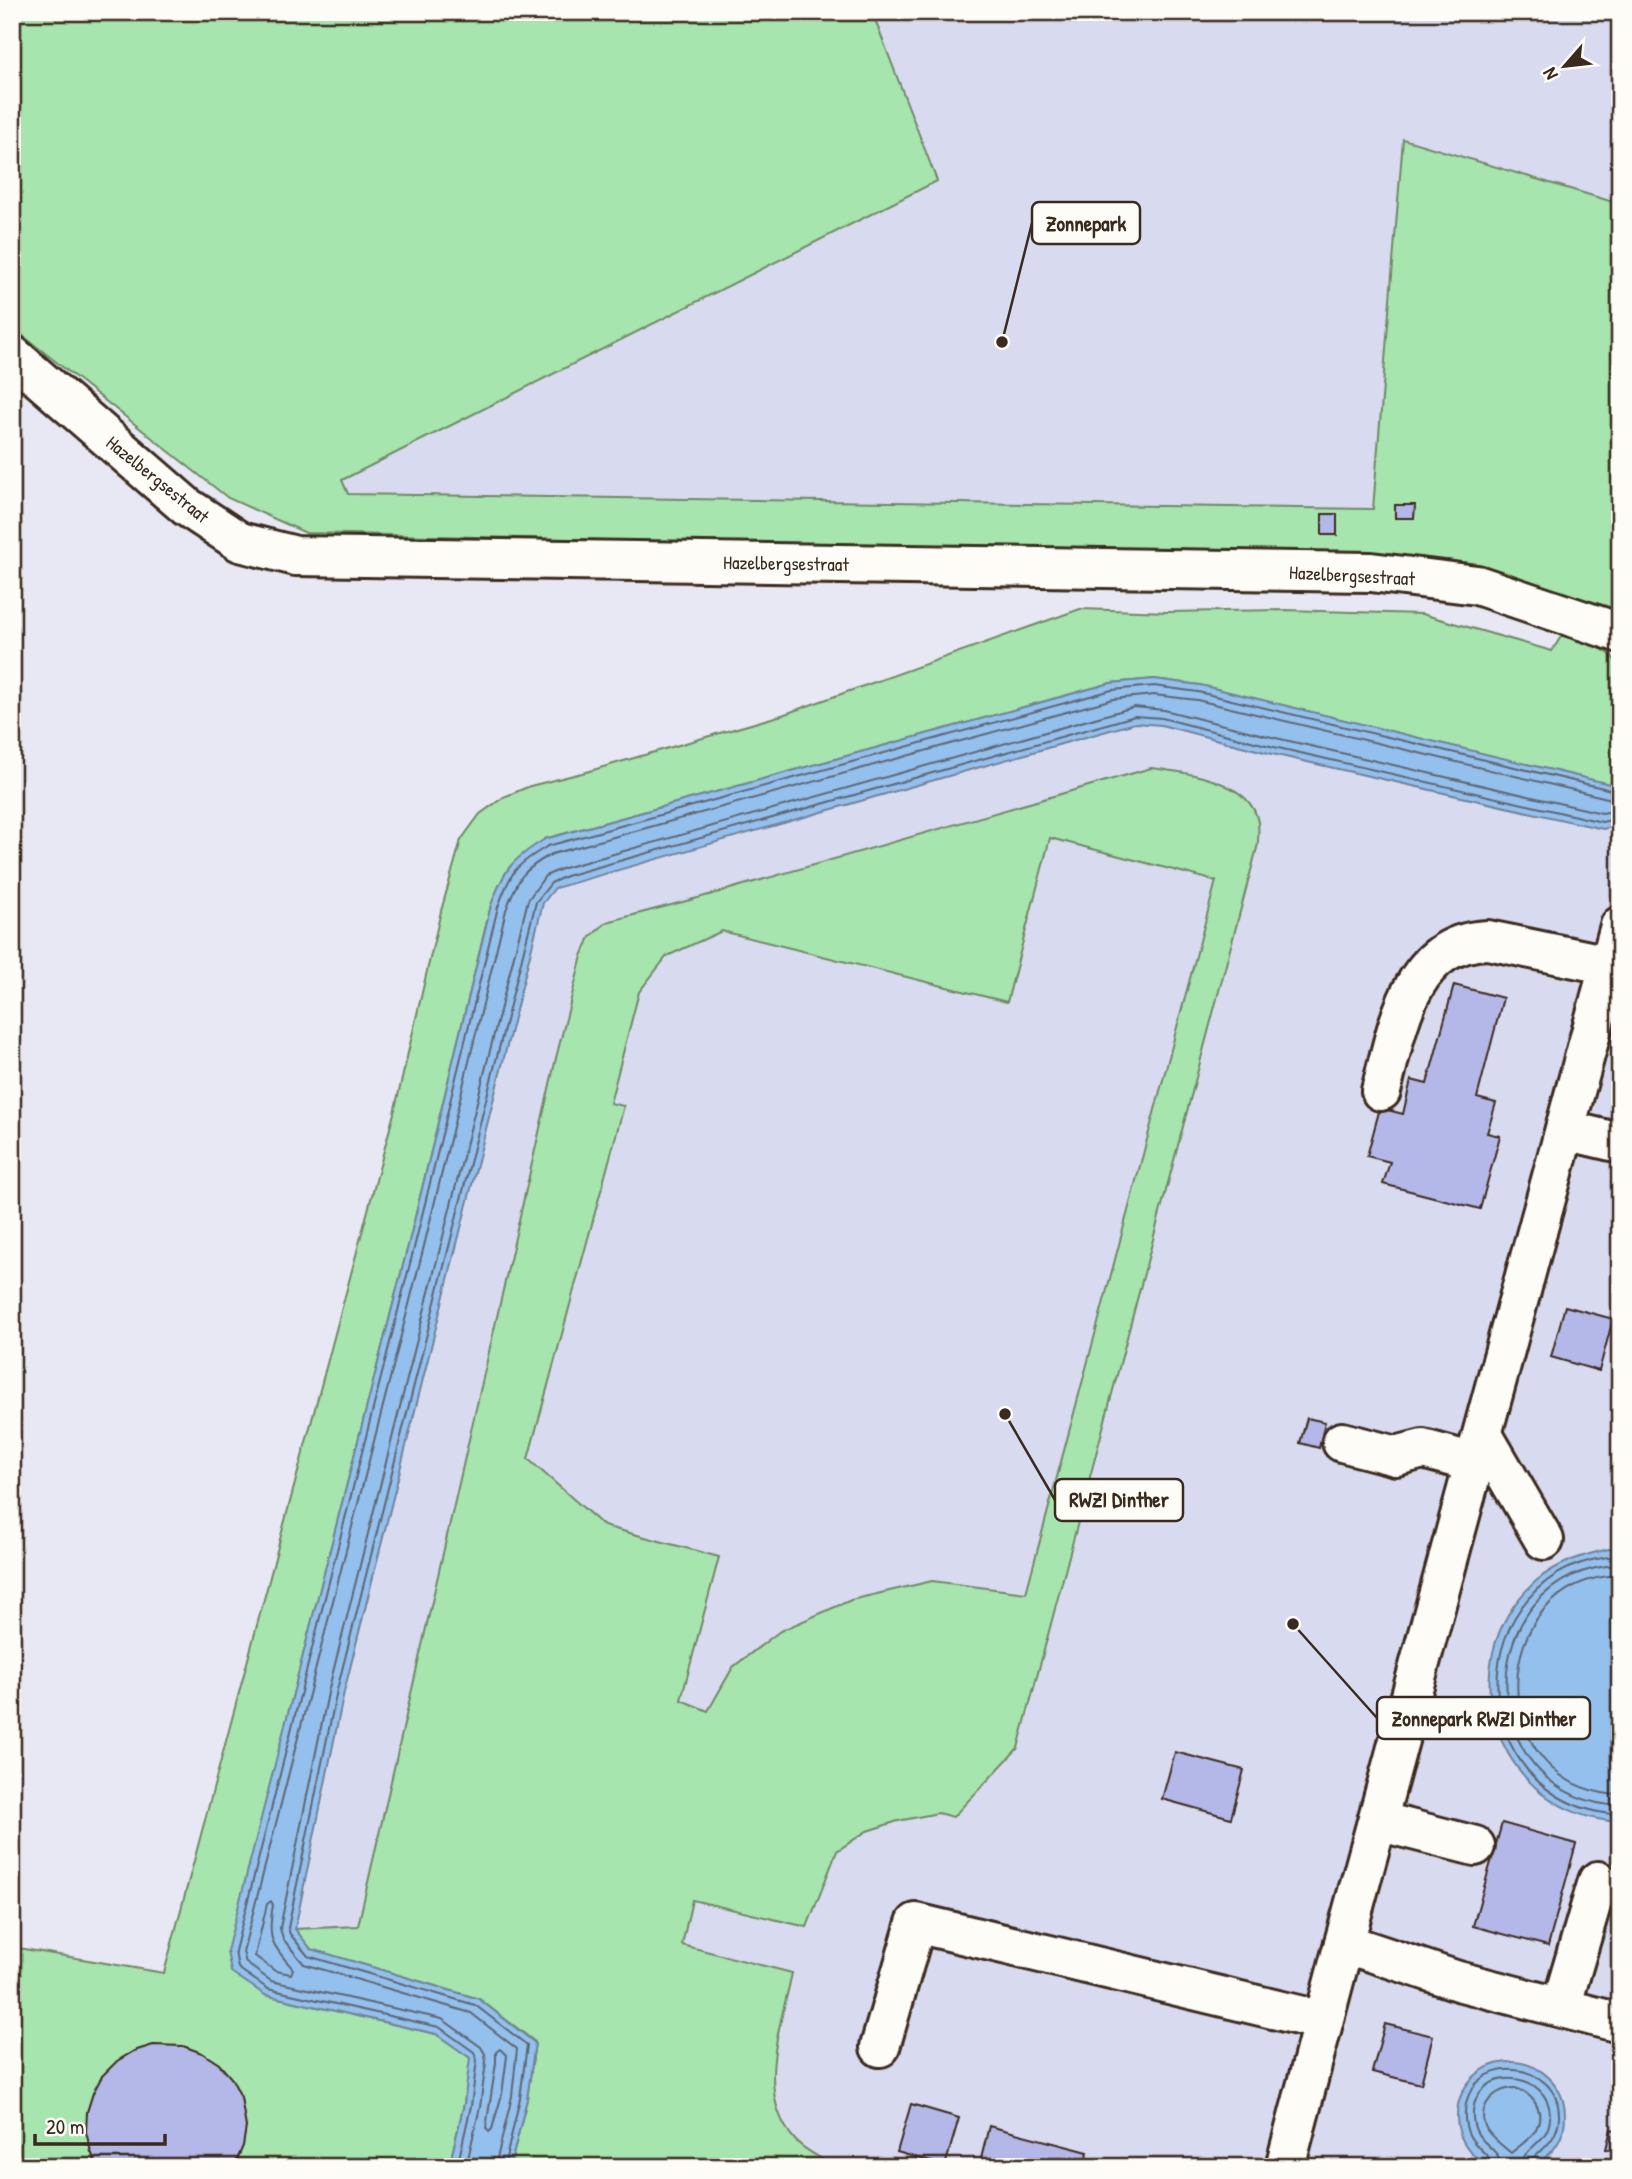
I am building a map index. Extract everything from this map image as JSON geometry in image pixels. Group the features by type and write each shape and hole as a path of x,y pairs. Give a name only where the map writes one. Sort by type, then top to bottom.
{"street":[{"name":"Hazelbergsestraat","path":"12,355 187,507 240,542 296,556 1371,572 1477,585 1620,633"},
{"path":"1285,2167 1620,926"},
{"path":"1381,1091 1408,998 1432,962 1449,949 1469,941 1488,940 1609,965"},
{"path":"1565,1130 1620,1143"},
{"path":"1342,1442 1396,1456 1423,1448 1479,1449"},
{"path":"1479,1449 1544,1540"},
{"path":"1378,1821 1475,1846"},
{"path":"1561,2007 1598,1881"},
{"path":"880,2047 916,1923 1323,2021"},
{"path":"1344,1943 1458,1980 1620,2023"}],"shaded area":[{"path":"872,12 1620,12 1620,204 1403,139 1374,509 348,494 342,480 937,181"},
{"path":"1150,694 1620,800 1620,2167 478,2167 502,2072 455,2017 250,1961 532,866"}],"green space":[{"path":"12,12 872,12 937,181 342,480 348,494 1373,509 1403,139 1620,204 1620,610 1450,560 306,533 228,498 12,327"},
{"path":"1080,609 1422,614 1552,651 1567,627 1611,655 1620,668 1620,787 1200,685 1154,679 1111,683 545,839 491,905 409,1242 286,1722 265,1995 436,2034 471,2058 464,2104 449,2167 12,2167 12,1947 164,1973 394,1113 441,911 461,840 480,814 504,797 530,786 782,715"},
{"path":"1151,768 1198,776 1230,788 1243,796 1253,808 1258,822 1258,844 1018,1748 953,1817 938,1813 898,1821 867,1831 837,1851 807,1927 692,1900 682,1945 792,1973 774,2059 776,2102 783,2122 795,2140 836,2167 510,2167 527,2099 535,2042 479,1999 311,1949 295,1929 358,1926 556,1058 582,956 590,937 607,922","holes":["1050,838 1216,881 1026,1593 932,1581 851,1600 780,1631 733,1667 708,1711 681,1700 719,1557 604,1526 528,1459 624,1106 610,1103 639,992 667,956 722,931 1007,1002"]}],"water":[{"path":"1154,679 1200,685 1618,786 1620,825 1603,829 1272,754 1161,725 1135,723 555,888 543,903 344,1692 295,1929 311,1949 479,1999 535,2043 527,2099 510,2167 449,2167 464,2104 470,2058 436,2034 265,1995 231,1972 227,1951 409,1242 491,905 505,873 524,853 545,839 1111,683"},
{"path":"1609,1549 1620,1549 1620,1822 1577,1813 1542,1793 1515,1764 1497,1730 1490,1691 1493,1652 1508,1615 1536,1581 1571,1560"},
{"path":"1511,2062 1532,2066 1549,2078 1561,2095 1565,2116 1561,2137 1549,2154 1532,2166 1511,2170 1490,2166 1473,2154 1461,2137 1457,2116 1461,2095 1473,2078 1490,2066"}],"building":[{"path":"1395,505 1415,505 1414,518 1395,518"},
{"path":"1322,514 1337,514 1337,535 1322,535"},
{"path":"1454,985 1503,998 1477,1098 1496,1103 1487,1133 1500,1136 1480,1209 1383,1184 1390,1162 1367,1156 1380,1108 1403,1114 1411,1080 1427,1084"},
{"path":"1565,1306 1613,1319 1599,1371 1551,1357"},
{"path":"1307,1418 1325,1422 1319,1448 1300,1443"},
{"path":"1175,1752 1244,1770 1231,1818 1162,1799"},
{"path":"1502,1823 1576,1844 1548,1946 1473,1926"},
{"path":"1385,2024 1433,2036 1421,2084 1372,2072"},
{"path":"153,2045 183,2046 202,2053 219,2064 232,2079 241,2097 246,2127 243,2146 234,2167 98,2167 86,2132 87,2112 93,2093 102,2076 117,2061 134,2051"},
{"path":"911,2104 959,2118 945,2166 897,2152"},
{"path":"989,2126 1088,2152 1084,2167 979,2167"},
{"path":"1611,2129 1620,2131 1620,2152 1606,2149"}],"place":[{"name":"Zonnepark","path":"1002,342"},
{"name":"RWZI Dinther","path":"1005,1414"},
{"name":"Zonnepark RWZI Dinther","path":"1293,1624"}]}
